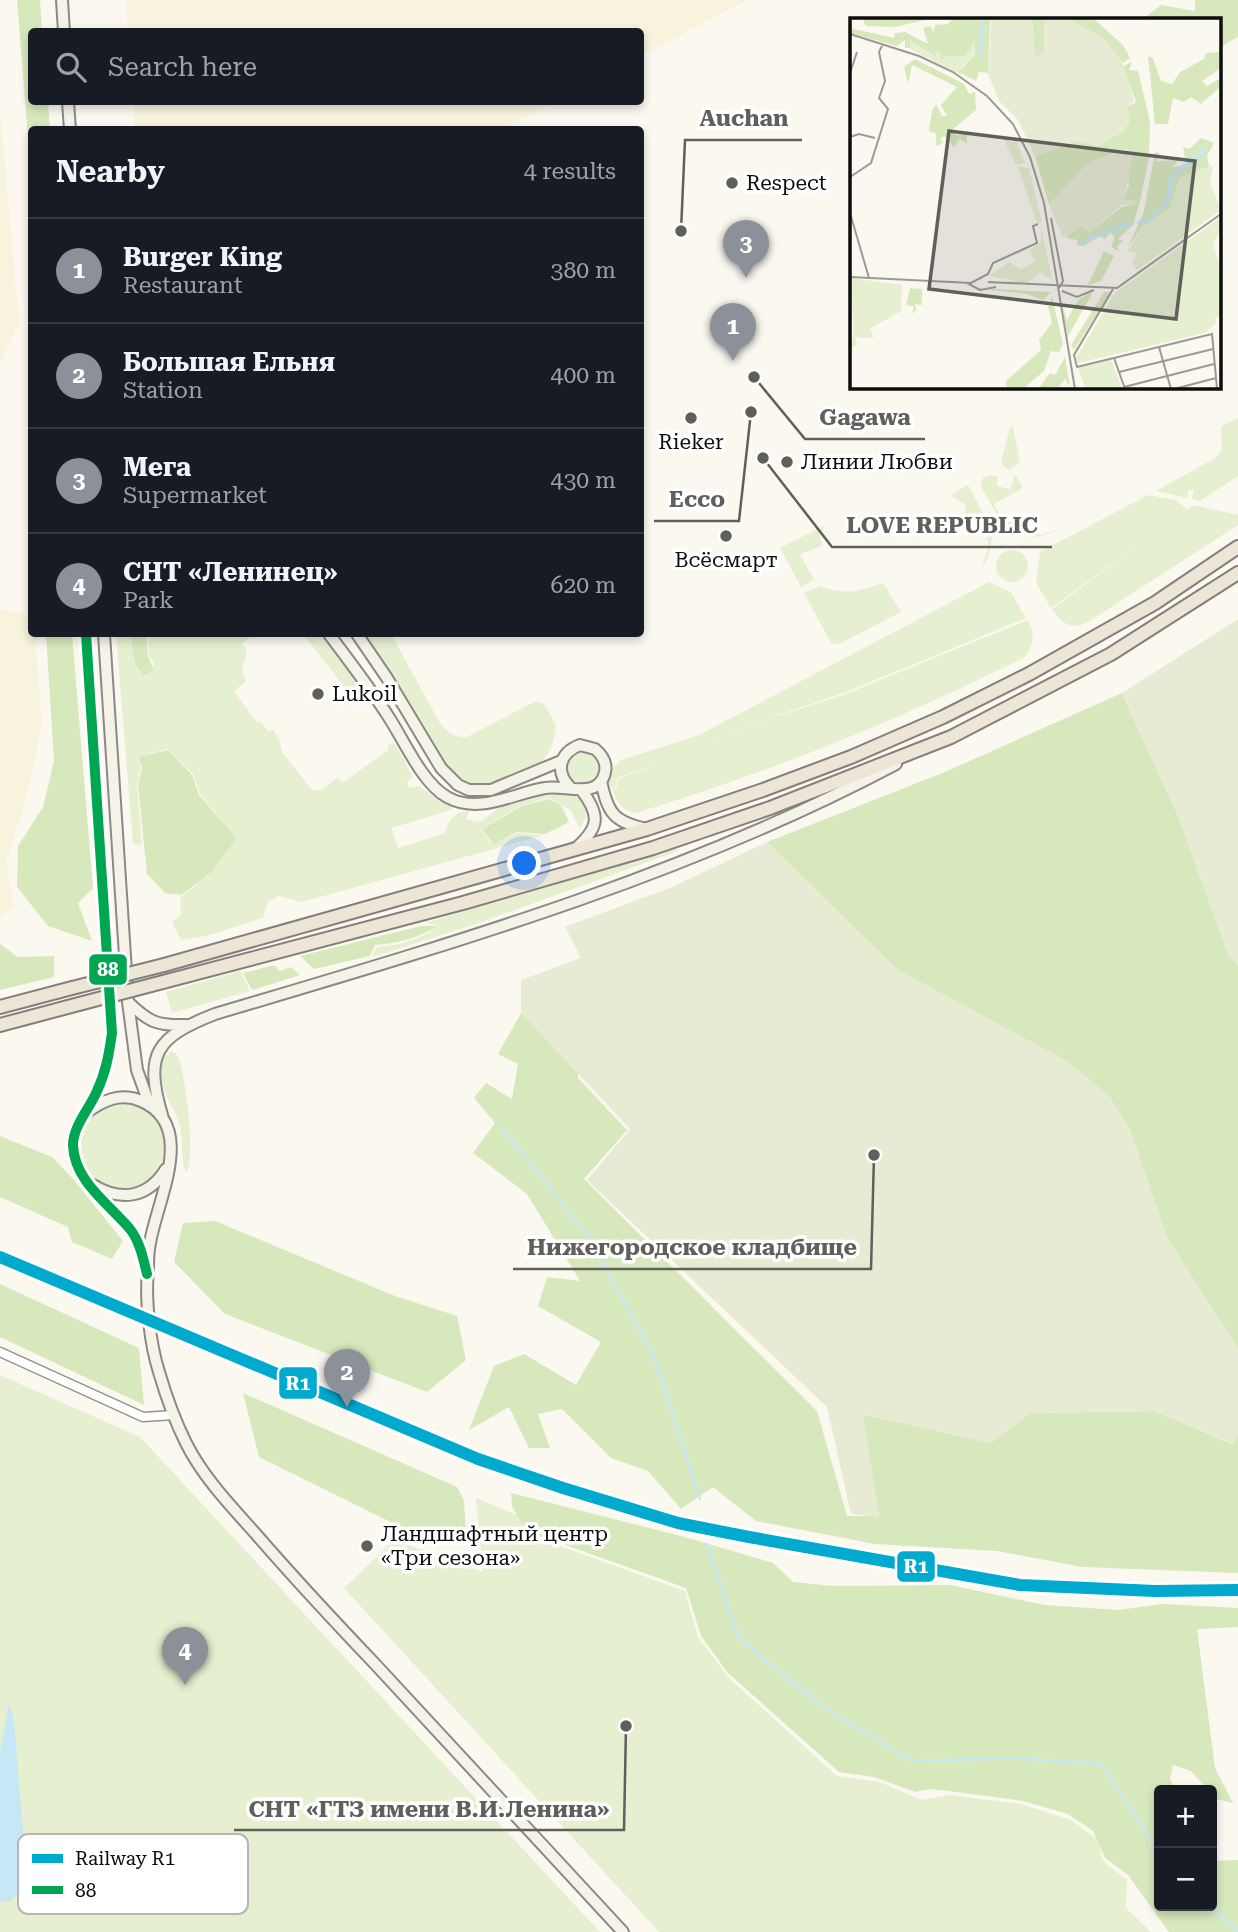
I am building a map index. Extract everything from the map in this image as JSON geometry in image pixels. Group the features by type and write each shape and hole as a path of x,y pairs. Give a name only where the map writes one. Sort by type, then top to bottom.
{"main road":[{"path":"62,0 64,28"},
{"path":"68,105 70,126"},
{"path":"0,1007 163,965 574,850 647,829 775,786 943,717 1099,636 1238,547"},
{"path":"623,1932 240,1517 212,1483 186,1444 158,1370 151,1332 147,1274 150,1242 172,1150 170,1133 153,1085 153,1069 158,1053 166,1041 186,1026 215,1014 548,912 727,844 841,793 1111,654 1238,573"},
{"path":"86,637 112,1033 107,1065 76,1129 73,1144 77,1166 101,1200 131,1230 140,1246 147,1274"},
{"path":"104,637 128,1002 137,1070 150,1106"},
{"path":"331,637 388,715 424,773 435,788 447,797 472,804 492,803 527,791 550,787 570,787 582,791 593,788 601,781 605,762 596,749 588,746 572,748 561,761 491,790 469,790 457,785 441,768 359,637"},
{"path":"0,1025 450,906 653,848 770,808 927,747"},
{"path":"561,761 560,771 570,787"},
{"path":"601,781 609,809 616,819 627,825 647,829"},
{"path":"574,850 589,836 596,816 592,804 582,791"},
{"path":"128,1002 148,1021 165,1026 186,1026"},
{"path":"86,1113 100,1102 123,1097 150,1106 163,1118"},
{"path":"88,1182 107,1194 121,1196 141,1192 159,1179 169,1164"}],"street":[{"path":"0,1352 143,1418 174,1415"}],"shaded area":[{"path":"126,0 747,0 644,54 644,28 128,28"},
{"path":"133,105 548,105 509,126 135,126"},
{"path":"0,108 19,323 0,363"},
{"path":"0,609 28,614 28,637 37,637 42,726 25,802 6,861 14,908 0,917"}],"green space":[{"path":"17,0 40,0 42,28 28,28 28,105 48,105 50,126 28,126 28,138"},
{"path":"1195,0 1238,0 1238,37 1220,47 1220,18 1144,18 1161,5 1195,11"},
{"path":"1238,418 1238,476 1200,501 1192,499 1194,490 1189,490 1187,498 1156,491 1217,457 1222,448 1221,426"},
{"path":"1013,426 1020,462 1010,470 1001,462 1010,427"},
{"path":"1015,474 1023,488 994,504 1004,524 1011,521 1015,528 1032,535 1057,530 1043,535 1030,537 1004,527 980,485 983,478 990,475 998,477 997,486 1010,489"},
{"path":"968,485 992,530 990,550 982,568 989,544 985,535 991,530 981,514 949,529 946,536 943,533 946,523 961,518 965,512 965,504 952,497 952,494"},
{"path":"1148,495 1175,500 1187,509 1193,505 1238,515 1238,525 1088,622 1072,625 1063,622 1052,609 1162,528 1051,608 1036,583 1040,552"},
{"path":"825,525 820,536 822,546 800,554 814,580 801,587 780,548"},
{"path":"1012,550 1023,555 1028,566 1023,577 1012,582 1001,577 996,566 1001,555"},
{"path":"989,582 1011,592 1026,618 844,693 775,716 672,758 774,717 843,695 1028,620 1032,639 1025,657 834,743 736,780 636,813 623,807 612,788 616,789 619,778 663,762 618,777 615,788 609,786 610,771 621,760 699,735"},
{"path":"883,583 901,612 839,644 831,643 804,593 821,586 837,591 852,591"},
{"path":"1238,619 1238,965 1228,954 1179,818 1122,693"},
{"path":"46,637 72,637 93,888 78,903 92,941 48,926 17,887 18,846 43,807 54,761"},
{"path":"116,637 131,637 136,667 147,676 154,670 154,663 149,656 147,637 251,637 242,644 247,651 242,670 246,681 234,691 257,722 260,721 269,732 273,729 282,752 312,790 321,790 338,777 344,782 388,750 388,745 395,744 413,777 407,782 408,788 419,786 440,801 458,806 391,828 398,848 445,833 448,823 460,813 470,809 466,819 480,822 509,801 528,793 562,792 581,800 586,807 586,817 579,829 571,810 548,798 522,805 481,829 492,844 517,833 544,835 302,902 279,896 268,902 263,918 206,936 181,940 172,922 181,915 180,898 212,872 237,838 200,794 193,774 167,749 137,757 141,769 137,784 142,845 133,844"},
{"path":"131,637 146,637 148,656 154,670 143,675 136,666"},
{"path":"305,637 323,637 361,688 352,689 343,685"},
{"path":"365,637 393,637 441,725 456,736 467,737 536,701 544,704 556,726 549,753 532,770 521,776 495,785 471,789 447,770 387,666"},
{"path":"1122,693 1179,818 1228,954 1238,965 1238,1349 1167,1238 1130,1130 1109,1096 1066,1061 896,969 767,842 945,772"},
{"path":"168,750 192,775 199,795 237,838 212,872 181,895 165,893 147,874 138,785 142,769 138,757"},
{"path":"583,753 594,757 598,768 594,779 583,783 572,779 568,768 572,757"},
{"path":"548,799 561,805 569,822 545,834 517,832 493,844 482,829 522,806"},
{"path":"767,842 896,969 1066,1061 1109,1096 1130,1130 1167,1238 1238,1349 1238,1434 1233,1444 1155,1411 1030,1413 991,1443 863,1414 879,1517 851,1514 827,1407 587,1180 630,1129 521,1013 521,980 581,958 565,927 672,887"},
{"path":"677,848 678,851 476,924 372,957 377,947 410,941 440,926 425,923"},
{"path":"421,926 439,926 408,939 375,945 370,956 314,969 300,956"},
{"path":"0,944 18,957 54,956 54,977 0,990"},
{"path":"274,965 280,971 291,967 300,975 252,990 243,973"},
{"path":"240,971 250,991 172,1013 166,992"},
{"path":"525,1006 578,1029 578,1078 627,1130 584,1179 817,1411 847,1516 879,1516 862,1414 991,1443 1030,1413 1155,1411 1232,1444 1238,1434 1238,1573 1082,1567 997,1551 875,1544 756,1521 713,1487 681,1509 648,1471 611,1458 562,1409 538,1414 550,1448 529,1448 509,1407 469,1430 494,1366 524,1354 576,1385 601,1342 538,1306 547,1277 580,1281 527,1194 473,1153 495,1123 474,1098 486,1083 512,1099 518,1064 498,1054"},
{"path":"172,1051 182,1068 187,1099 190,1152 186,1173 179,1123 161,1077 161,1059"},
{"path":"123,1104 139,1108 153,1117 162,1131 166,1147 162,1163 153,1177 139,1186 123,1190 107,1186 93,1177 84,1163 80,1147 84,1131 93,1117 107,1108"},
{"path":"0,1136 52,1157 74,1180 123,1241 112,1259 72,1242 68,1227 0,1197"},
{"path":"215,1221 395,1296 457,1316 466,1360 427,1392 225,1314 174,1262 183,1223"},
{"path":"0,1284 139,1348 144,1405 0,1337"},
{"path":"0,1375 140,1437 600,1932 0,1932"},
{"path":"243,1393 457,1487 464,1500 466,1533 431,1542 259,1457"},
{"path":"511,1493 681,1536 773,1563 793,1582 834,1586 950,1585 1044,1605 1118,1610 1163,1604 1238,1608 1238,1627 1197,1629 1215,1768 1233,1803 1217,1799 1217,1785 1204,1785 1191,1771 1173,1765 1170,1779 1173,1785 1154,1785 1154,1911 1217,1911 1217,1861 1238,1860 1238,1932 1169,1932 1128,1875 1105,1858 1093,1831 1068,1814 1023,1801 930,1789 915,1792 874,1777 839,1772 728,1673 701,1636 686,1588 526,1531 512,1506"},
{"path":"476,1498 522,1517 524,1533 685,1591 698,1637 728,1677 837,1776 880,1782 921,1800 950,1795 1021,1804 1071,1820 1098,1840 1103,1861 1127,1880 1126,1908 1151,1932 659,1932 344,1588 394,1540 483,1572"}],"water":[{"path":"9,1703 14,1720 23,1834 18,1834 18,1892 10,1902 0,1901 0,1752"}],"waterway":[{"path":"502,1128 587,1235 653,1353 700,1499"},
{"path":"707,1544 738,1637 823,1707 912,1761 1012,1758 1101,1764 1157,1848"},
{"path":"1214,1911 1238,1930"}],"rail line":[{"name":"R1","path":"0,1257 478,1459 678,1523 1020,1585 1155,1591 1238,1590"}],"transit line":[{"name":"88","path":"86,637 112,1033 103,1077 79,1124 73,1145 79,1170 86,1181 133,1234 141,1250 147,1274"}],"place":[{"name":"Respect","path":"732,183"},
{"name":"Auchan","path":"681,231"},
{"name":"Мега","path":"746,278"},
{"name":"Burger King","path":"733,361"},
{"name":"Gagawa","path":"754,377"},
{"name":"Ecco","path":"751,412"},
{"name":"Rieker","path":"691,418"},
{"name":"LOVE REPUBLIC","path":"763,458"},
{"name":"Линии Любви","path":"787,462"},
{"name":"Всёсмарт","path":"726,536"},
{"name":"Lukoil","path":"318,694"},
{"name":"Нижегородское кладбище","path":"874,1155"},
{"name":"Большая Ельня","path":"347,1407"},
{"name":"Ландшафтный центр «Три сезона»","path":"367,1546"},
{"name":"СНТ «Ленинец»","path":"185,1685"},
{"name":"СНТ «ГТЗ имени В.И.Ленина»","path":"626,1726"}]}
